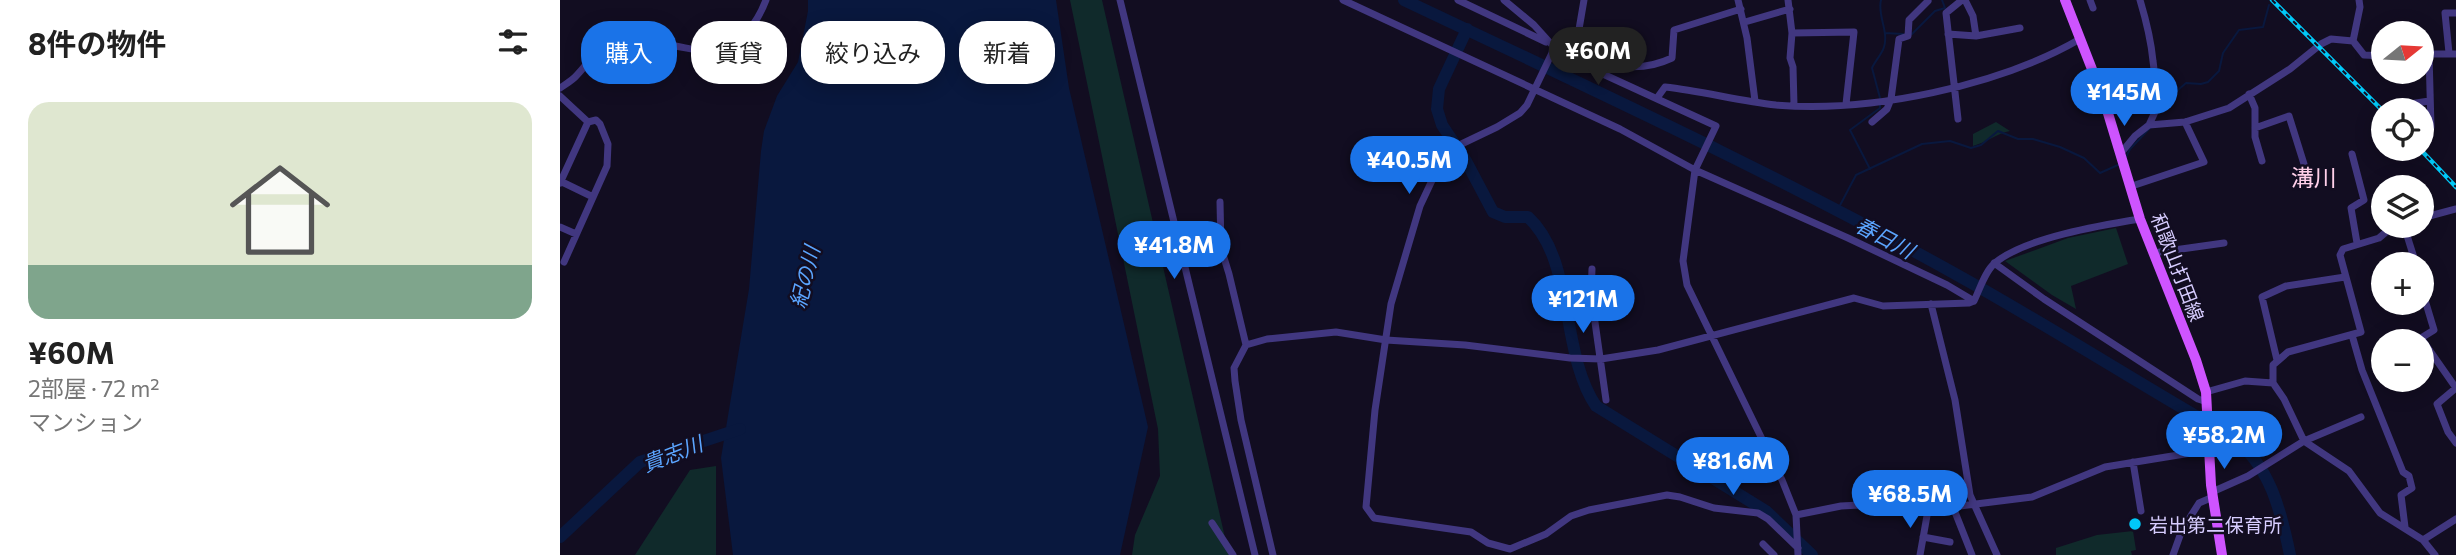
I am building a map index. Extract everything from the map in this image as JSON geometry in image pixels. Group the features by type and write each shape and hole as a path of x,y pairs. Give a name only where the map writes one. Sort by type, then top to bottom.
{"main road":[{"name":"和歌山打田線","path":"2065,0 2105,100 2140,219 2196,360 2206,400 2212,494 2222,555"}],"street":[{"path":"560,88 576,77 589,60 609,43 622,39 677,44 709,51 724,49 752,27 766,0"},
{"path":"1121,0 1255,555"},
{"path":"1343,0 1535,87 1975,298"},
{"path":"1458,0 1591,69 1716,126 1697,166 1683,261 1687,285 1782,480 1796,515 1798,551"},
{"path":"1504,0 1534,25 1551,47"},
{"path":"1574,48 1584,0"},
{"path":"1738,0 1745,22 1755,101"},
{"path":"1958,119 1945,13 1964,0 1973,16 1976,36"},
{"path":"2140,0 2148,24 2154,83 2160,101 2153,124"},
{"path":"2353,41 2359,0"},
{"path":"1872,122 1887,109 1891,99 1899,39 1908,36 1909,20 1928,1"},
{"path":"1745,22 1789,4 1793,33 1790,58 1793,67 1794,105"},
{"path":"1741,9 1674,30 1672,58 1642,69 1608,63 1563,41 1557,41 1551,47 1535,87 1520,113 1463,142 1444,157 1420,206 1391,304 1370,457 1366,508 1374,518 1471,532 1509,552 1546,534 1571,516 1667,495 1714,508 1758,513 1768,519 1798,551"},
{"path":"2434,54 2453,54 2445,13 2456,13"},
{"path":"1948,34 1976,36 2020,28"},
{"path":"1793,33 1854,32 1846,104"},
{"path":"1657,98 1665,87 1794,105 1846,104 1891,99 1954,87 2050,57 2080,39"},
{"path":"2121,153 2135,136 2153,124 2185,122 2229,108 2331,39 2353,41 2364,55 2371,55"},
{"path":"2249,94 2255,108 2255,137 2262,161"},
{"path":"560,96 588,122"},
{"path":"2255,128 2289,116 2304,164"},
{"path":"564,262 607,166 608,144 600,124 596,120 588,122"},
{"path":"588,122 560,182 593,197"},
{"path":"2132,186 2204,162 2185,122"},
{"path":"2352,153 2364,200 2351,208 2357,243"},
{"path":"1220,202 1221,248 1230,274 1246,345 1234,368 1235,381 1241,420 1273,555"},
{"path":"2434,215 2456,209"},
{"path":"1975,298 1992,266 2046,239 2140,219"},
{"path":"560,227 576,234"},
{"path":"2379,238 2343,249 2340,255 2361,332 2288,352 2273,365 2273,383 2284,399 2304,441 2349,471 2380,513 2423,540 2435,555"},
{"path":"2153,253 2224,243"},
{"path":"1992,266 2198,399 2206,400 2245,381 2273,383"},
{"path":"1592,269 1591,294 1606,400"},
{"path":"2277,360 2262,297 2286,286 2345,277"},
{"path":"1246,345 1267,339 1335,332 1386,340 1601,359 1658,350 1854,298 1883,306 1931,304 1975,298"},
{"path":"1931,304 1955,400 1973,505 1997,555"},
{"path":"2430,315 2434,330 2421,338 2456,388 2437,404 2448,432 2456,443"},
{"path":"2353,334 2362,370 2403,472 2409,476 2412,488 2401,495 2405,527"},
{"path":"2173,555 2182,530 2199,503 2304,441 2361,417"},
{"path":"1796,515 1860,505 1928,510 2032,497 2105,467 2209,445"},
{"path":"2133,462 2141,511"},
{"path":"1953,508 1972,555"},
{"path":"1920,555 1928,510"},
{"path":"2423,540 2456,519"},
{"path":"1212,523 1233,555"},
{"path":"1923,537 1950,542"},
{"path":"1763,544 1774,555"}],"green space":[{"path":"1070,0 1102,0 1229,555 1132,555 1135,535 1160,476 1158,429"},
{"path":"1996,122 2010,131 1973,146 1973,134"},
{"path":"2116,228 2128,264 2071,286 2076,309 2005,261 2068,238"},
{"path":"716,466 716,555 635,555 690,470"},
{"path":"2133,531 2136,550 2131,551 2132,555 2056,555 2056,548 2097,535"}],"water":[{"name":"紀の川","path":"808,0 1056,0 1069,88 1148,427 1120,555 733,555 721,458 749,289 764,131 777,96 787,84 798,62 801,47 801,84 945,84 945,21 806,21"}],"waterway":[{"name":"春日川","path":"1404,0 1829,206 2001,300 2232,437 2245,448 2265,475 2278,506 2290,555"},
{"path":"1880,98 1872,68 1883,50 1885,41 1881,0"},
{"path":"1912,34 1935,11 1945,8 1942,0"},
{"path":"2163,103 2186,83 2208,82 2219,71 2223,53 2239,30 2263,27 2269,5"},
{"path":"1467,29 1439,89 1437,109 1442,125 1466,161 1493,212 1505,217 1528,217 1543,235 1561,282 1577,361 1596,406 1766,511 1812,555"},
{"path":"1885,33 1903,34"},
{"path":"1870,169 1850,130 1880,108 1880,103"},
{"path":"2126,157 2151,127"},
{"path":"1837,211 1856,175 1922,144 1950,141 1971,148 1981,145 1998,131 2018,139 2033,139 2060,147 2084,158 2100,173 2118,165"},
{"name":"貴志川","path":"560,537 640,462 740,429"}],"railway":[{"path":"2272,0 2371,99"},
{"path":"2431,161 2456,187"}],"place":[{"name":"岩出第二保育所","path":"2135,524"}],"district":[{"name":"溝川","path":"2314,177"}]}
